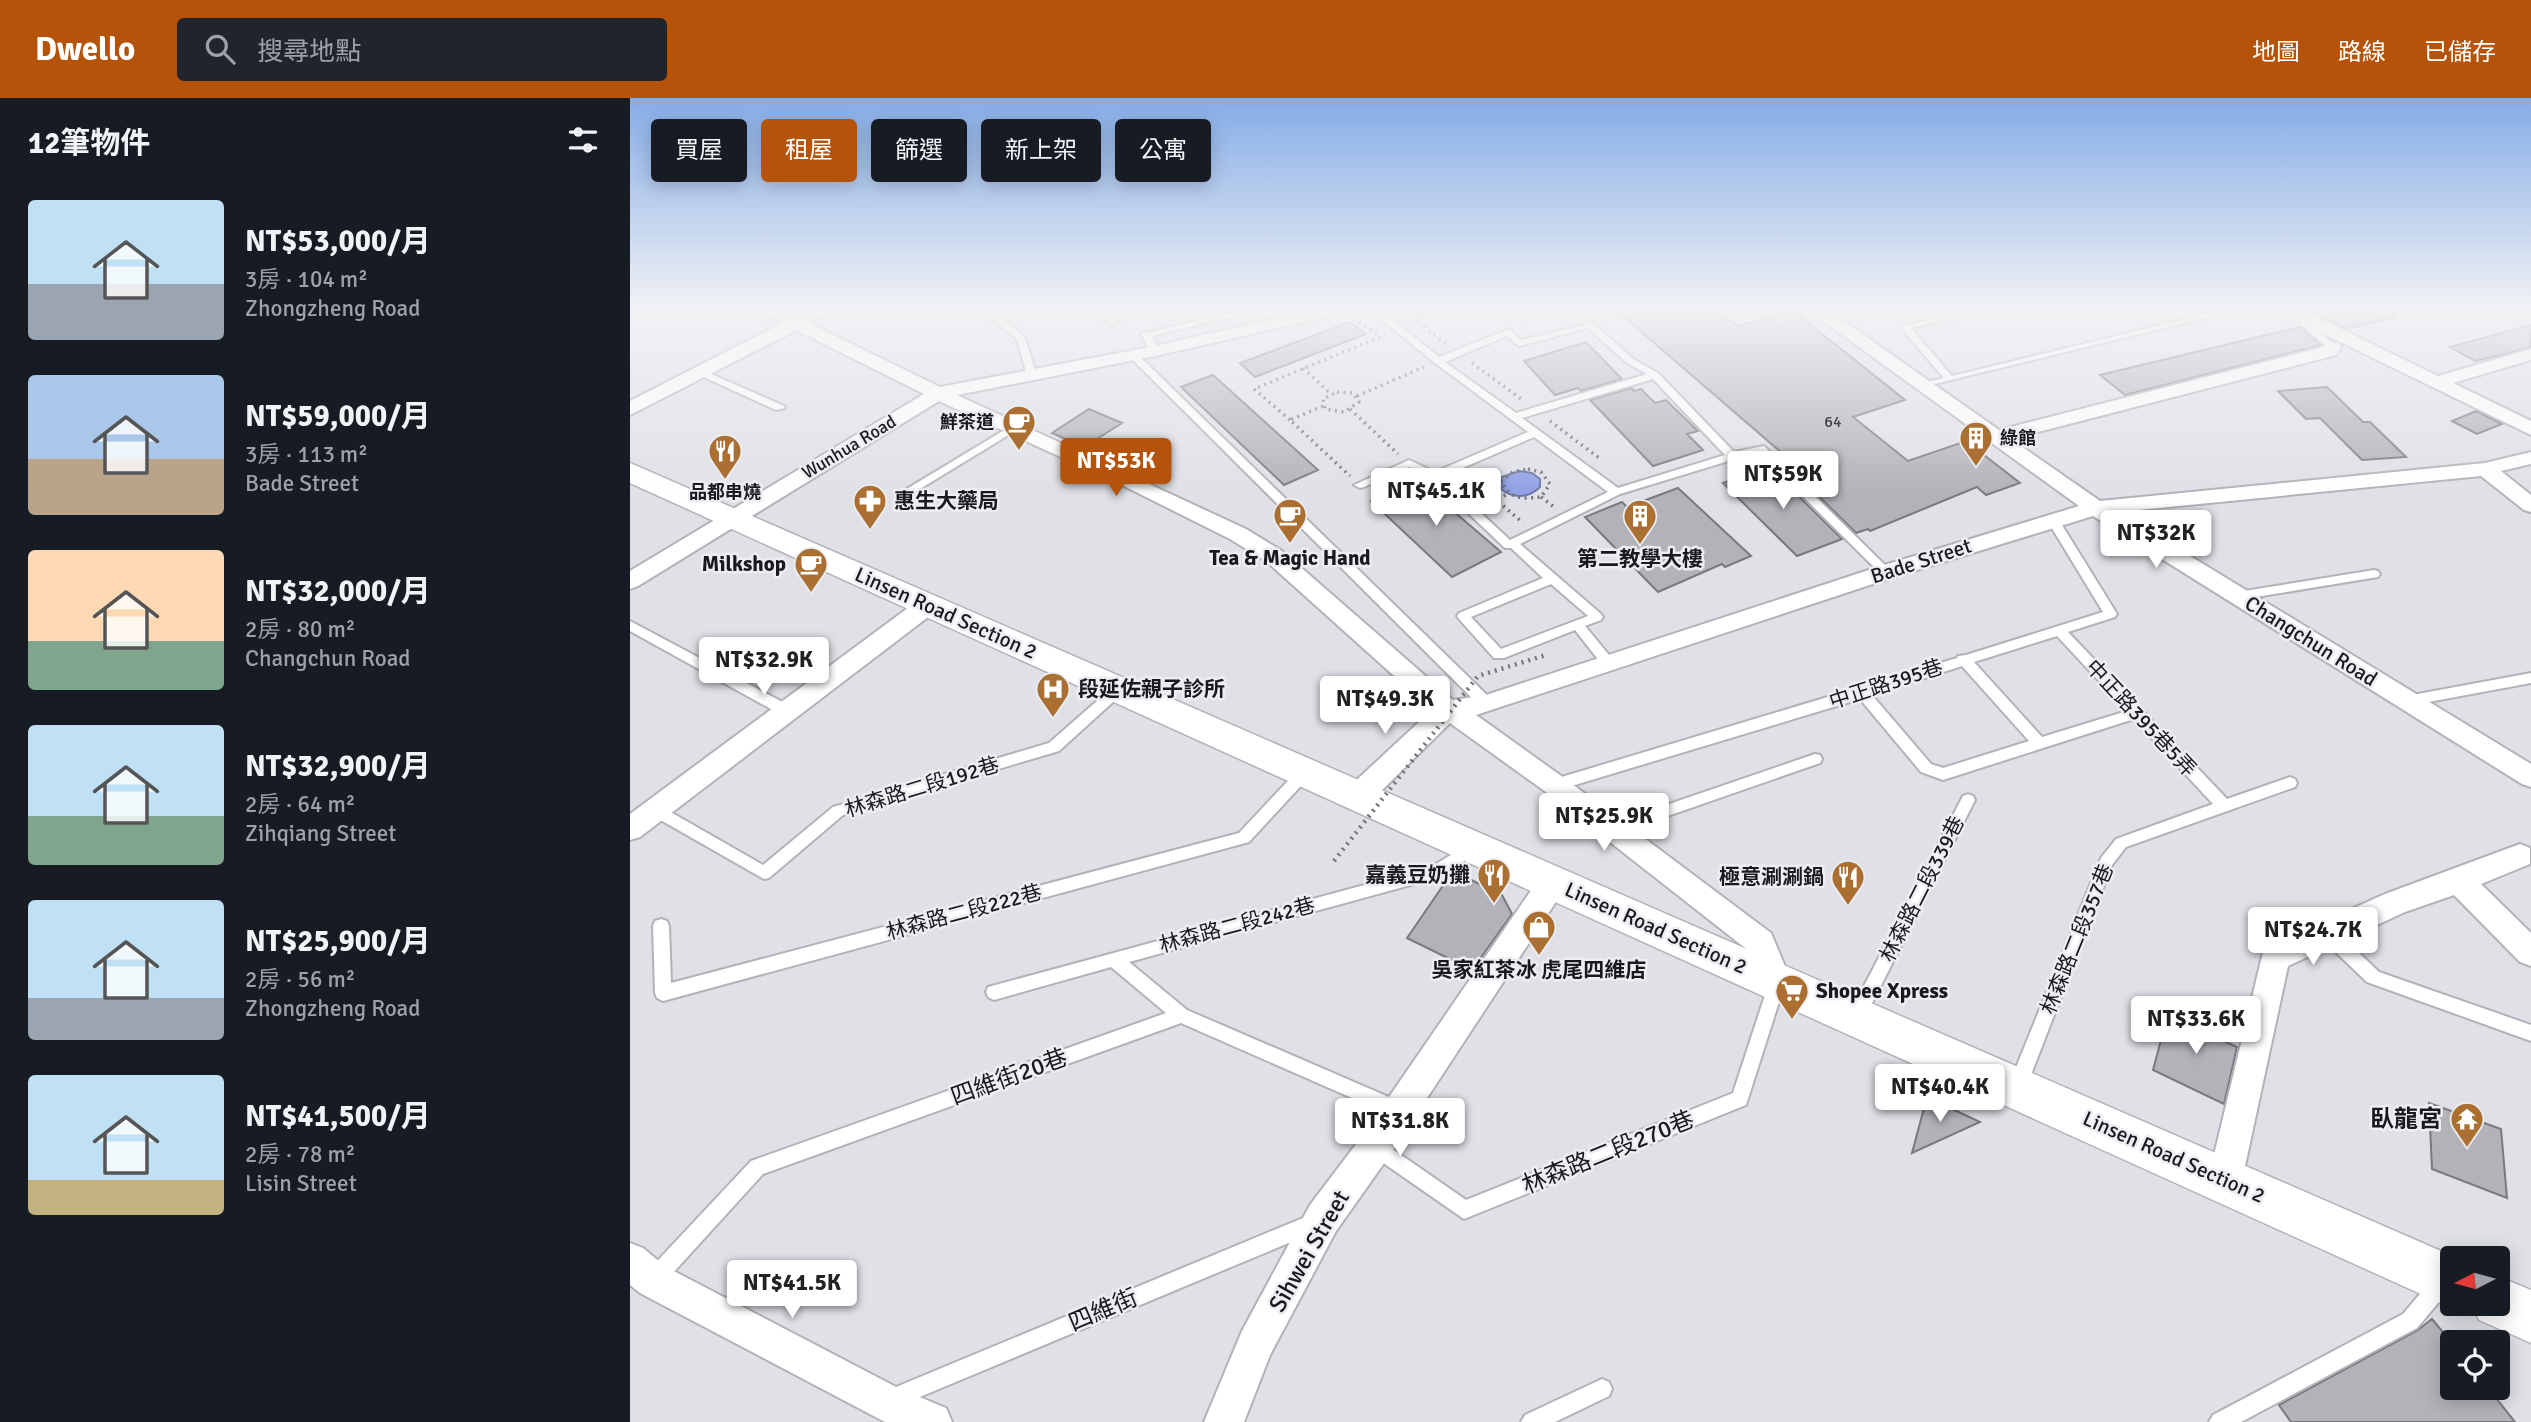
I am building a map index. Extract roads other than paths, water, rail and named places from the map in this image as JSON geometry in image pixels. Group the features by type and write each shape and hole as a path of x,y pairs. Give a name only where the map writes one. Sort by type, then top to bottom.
{"main road":[{"name":"Linsen Road Section 2","path":"630,472 2440,1276"},
{"path":"2510,1308 2531,1317"}],"street":[{"path":"895,372 1011,429 1135,484 1238,534 1274,556 1448,710 1476,727 1555,785 1760,942 1777,983"},
{"name":"Wunhua Road","path":"630,581 939,393 1048,372"},
{"name":"Changchun Road","path":"1903,372 2096,508 2531,777"},
{"path":"1994,437 2249,372"},
{"path":"2416,372 2531,429"},
{"path":"2437,382 2471,372"},
{"path":"630,409 700,373"},
{"name":"Bade Street","path":"1448,710 1487,704 1886,572 2096,508 2485,469 2531,458"},
{"path":"2485,469 2531,505"},
{"path":"630,829 785,710 928,606"},
{"path":"1358,796 1376,775 1448,710"},
{"path":"2225,1180 2275,958 2326,932 2395,903 2520,856"},
{"name":"Sihwei Street","path":"1224,1422 1255,1344 1323,1218 1374,1147 1553,881"},
{"path":"2459,881 2531,953"},
{"path":"642,1270 884,1402 932,1422"}],"lane":[{"path":"1150,372 1487,704"},
{"path":"1452,372 1616,492"},
{"path":"1649,372 1732,456"},
{"path":"1944,372 1950,379"},
{"path":"1922,386 1980,372"},
{"path":"700,373 780,408"},
{"path":"1514,418 1655,375"},
{"path":"906,493 1011,429"},
{"path":"1435,477 1534,433"},
{"path":"1360,485 1409,463 1435,477 1509,545 1616,492 1760,448 1886,572"},
{"name":"中正路395巷","path":"1555,785 1863,693 2110,614 2053,520"},
{"path":"1513,543 1597,617 1499,655 1463,616 1552,579"},
{"path":"2238,596 2374,574"},
{"path":"1577,624 1609,664"},
{"path":"630,625 785,710"},
{"name":"中正路395巷5弄","path":"2059,630 2224,806"},
{"path":"1963,659 2039,743"},
{"path":"2407,701 2531,678"},
{"name":"林森路二段192巷","path":"655,810 764,873 838,811 1054,747 1119,690"},
{"path":"1863,693 1926,768 1944,774 2137,713"},
{"path":"1613,829 1815,759"},
{"name":"林森路二段222巷","path":"661,926 663,993 1244,838 1305,772"},
{"name":"林森路二段357巷","path":"2017,1087 2106,862 2121,843 2290,783"},
{"name":"林森路二段339巷","path":"1857,1016 1968,800"},
{"name":"林森路二段242巷","path":"994,992 1435,872 1475,847"},
{"path":"2326,932 2373,977 2531,1034"},
{"path":"1113,959 1181,1015 1399,1110"},
{"name":"林森路二段270巷","path":"1374,1147 1464,1210 1728,1104 1740,1099 1777,983"},
{"name":"四維街20巷","path":"642,1270 757,1167 1181,1015"},
{"name":"四維街","path":"884,1402 1323,1218"},
{"path":"2220,1422 2410,1321 2440,1289"},
{"path":"1532,1422 1602,1389"}],"water":[{"path":"1519,471 1532,473 1540,479 1540,487 1521,496 1501,489 1502,477"}],"place":[{"name":"鮮茶道","path":"1019,452"},
{"name":"綠館","path":"1976,468"},
{"name":"品都串燒","path":"725,481"},
{"name":"惠生大藥局","path":"870,531"},
{"name":"Tea & Magic Hand","path":"1290,545"},
{"name":"第二教學大樓","path":"1640,546"},
{"name":"Milkshop","path":"811,594"},
{"name":"段延佐親子診所","path":"1053,719"},
{"name":"嘉義豆奶攤","path":"1494,905"},
{"name":"極意涮涮鍋","path":"1848,907"},
{"name":"吳家紅茶冰 虎尾四維店","path":"1539,957"},
{"name":"Shopee Xpress","path":"1792,1021"},
{"name":"臥龍宮","path":"2467,1149"}]}
